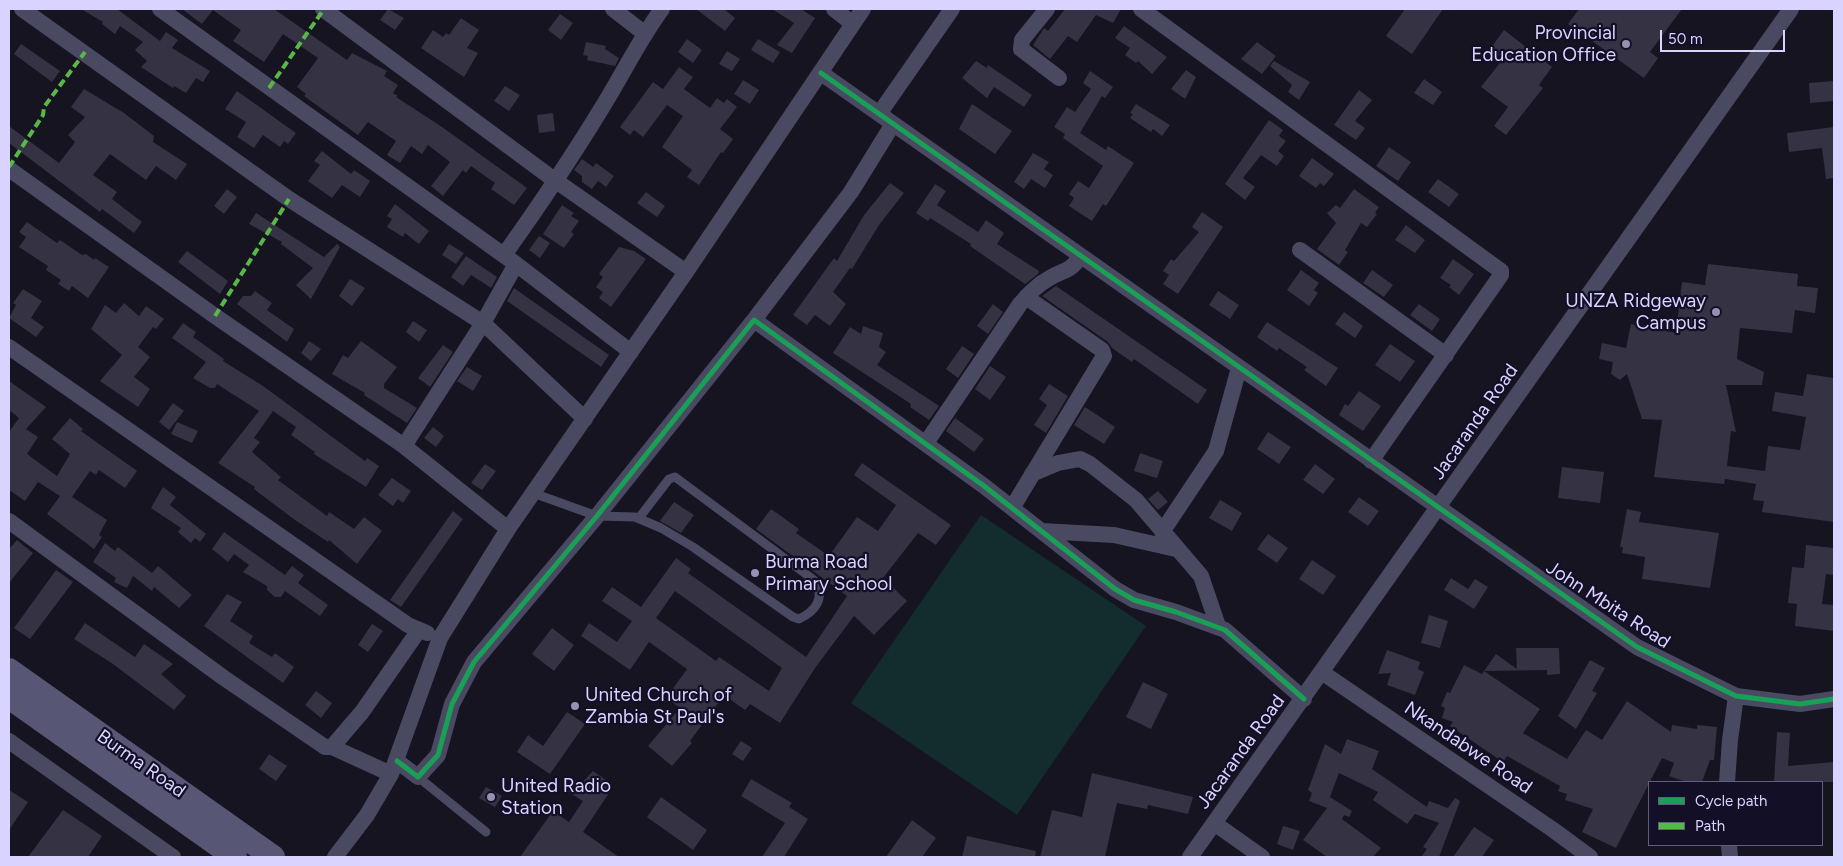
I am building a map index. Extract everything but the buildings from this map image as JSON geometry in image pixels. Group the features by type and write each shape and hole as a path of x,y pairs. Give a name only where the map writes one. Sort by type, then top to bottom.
{"main road":[{"name":"Burma Road","path":"9,670 273,857"},
{"name":"Burma Road","path":"9,697 235,857"}],"street":[{"path":"22,9 288,199 483,323 585,419"},
{"path":"160,9 510,259 631,352"},
{"path":"323,9 556,182 686,272"},
{"path":"613,9 644,33"},
{"path":"404,446 483,323 510,259 604,105 644,33 662,9"},
{"path":"834,9 853,24"},
{"path":"335,857 367,815 394,768 440,638 508,529 686,272 864,9"},
{"path":"879,114 952,9"},
{"path":"1048,9 1022,40 1021,49 1059,78"},
{"path":"1141,9 1501,271 1501,275 1371,461"},
{"name":"Jacaranda Road","path":"1190,857 1323,673 1791,9"},
{"name":"John Mbita Road","path":"821,73 1637,647 1736,696 1800,704 1834,699"},
{"path":"9,521 224,678 325,747 332,747 418,777 438,755 452,704 474,662 598,516 754,320 851,192 893,124"},
{"path":"9,169 215,316 404,446 508,529"},
{"path":"1300,250 1446,355"},
{"path":"926,443 1026,297 1036,286 1050,277 1071,269 1081,256"},
{"path":"1012,508 1104,354 1102,350 1026,297"},
{"path":"754,320 926,443 1124,595 1218,626 1304,699"},
{"path":"9,347 408,625 440,638"},
{"path":"1162,532 1216,451 1239,368"},
{"path":"1032,474 1068,460 1086,461 1136,500 1204,581 1218,626"},
{"path":"1042,532 1114,535 1176,549"},
{"path":"332,747 362,712 419,630"},
{"name":"Nkandabwe Road","path":"1323,673 1590,857"},
{"path":"1727,781 1736,696"},
{"path":"9,741 173,857"},
{"path":"1214,823 1262,857"}],"lane":[{"path":"533,494 598,516 638,518 661,528 693,547 793,617 799,619 816,607 820,596 819,587 814,580 675,477 669,479 638,518"},
{"path":"418,777 486,832"}],"green space":[{"path":"981,515 1146,626 1017,815 851,703"}],"marked path":[{"path":"269,88 324,9"},
{"path":"9,167 43,115 44,107 85,52"},
{"path":"215,316 289,199"}],"cycle path":[{"path":"821,73 1637,647 1736,696 1800,704 1834,699"},
{"path":"397,761 418,777 438,755 452,704 474,662 597,516 754,320 984,486 1115,589 1134,600 1176,612 1225,630 1304,699"}],"place":[{"name":"Provincial Education Office","path":"1626,44"},
{"name":"UNZA Ridgeway Campus","path":"1716,312"},
{"name":"Burma Road Primary School","path":"755,573"},
{"name":"United Church of Zambia St Paul's","path":"575,706"},
{"name":"United Radio Station","path":"491,797"}]}
